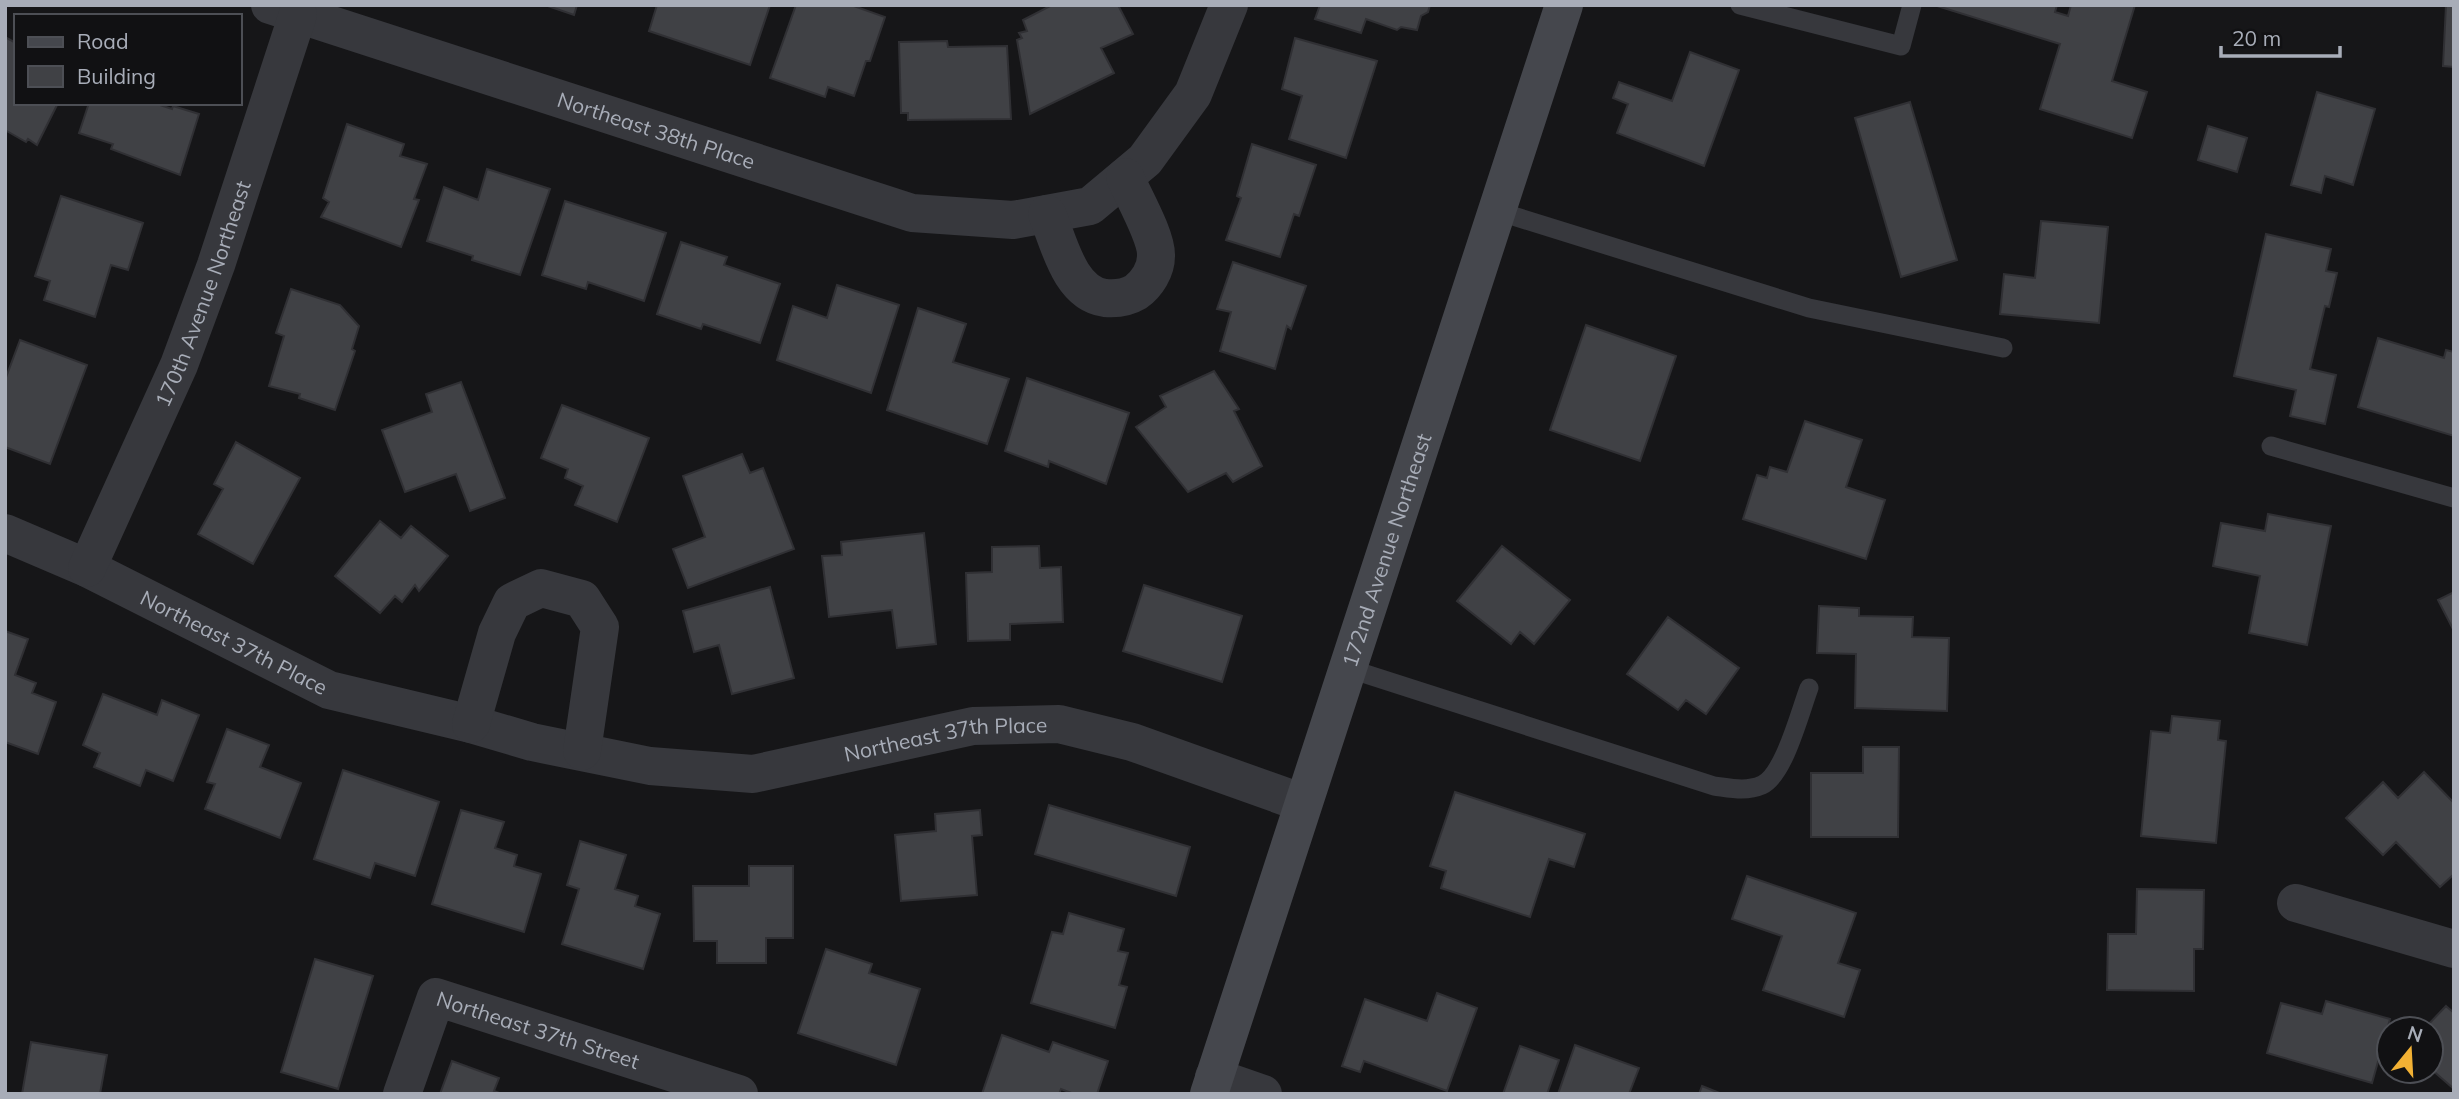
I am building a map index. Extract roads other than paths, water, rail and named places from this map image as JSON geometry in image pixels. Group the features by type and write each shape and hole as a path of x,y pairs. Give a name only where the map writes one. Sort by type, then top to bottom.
{"street":[{"path":"1047,214 1076,280 1086,290 1098,297 1112,299 1132,294 1147,282 1157,258 1155,245 1125,177 1145,160 1193,94 1229,5"},
{"name":"172nd Avenue Northeast","path":"1212,1085 1564,5"},
{"name":"Northeast 38th Place","path":"284,10 912,213 1013,220 1090,206 1125,177"},
{"name":"170th Avenue Northeast","path":"87,568 179,365 216,265 284,10"},
{"name":"Northeast 37th Place","path":"5,533 87,568 329,690 531,741 650,766 753,774 973,726 1059,724 1132,743 1303,803"},
{"path":"471,724 497,633 512,602 541,588 582,599 600,626 582,751"},
{"path":"2295,903 2454,949"},
{"name":"Northeast 37th Street","path":"401,1094 436,997 739,1094"},
{"path":"1212,1085 1263,1094"}],"lane":[{"path":"1740,5 1901,46 1912,5"},
{"path":"1497,211 1809,307 2003,348"},
{"path":"2271,446 2454,498"},
{"path":"1347,668 1714,786 1742,790 1764,785 1779,769 1809,688"}]}
